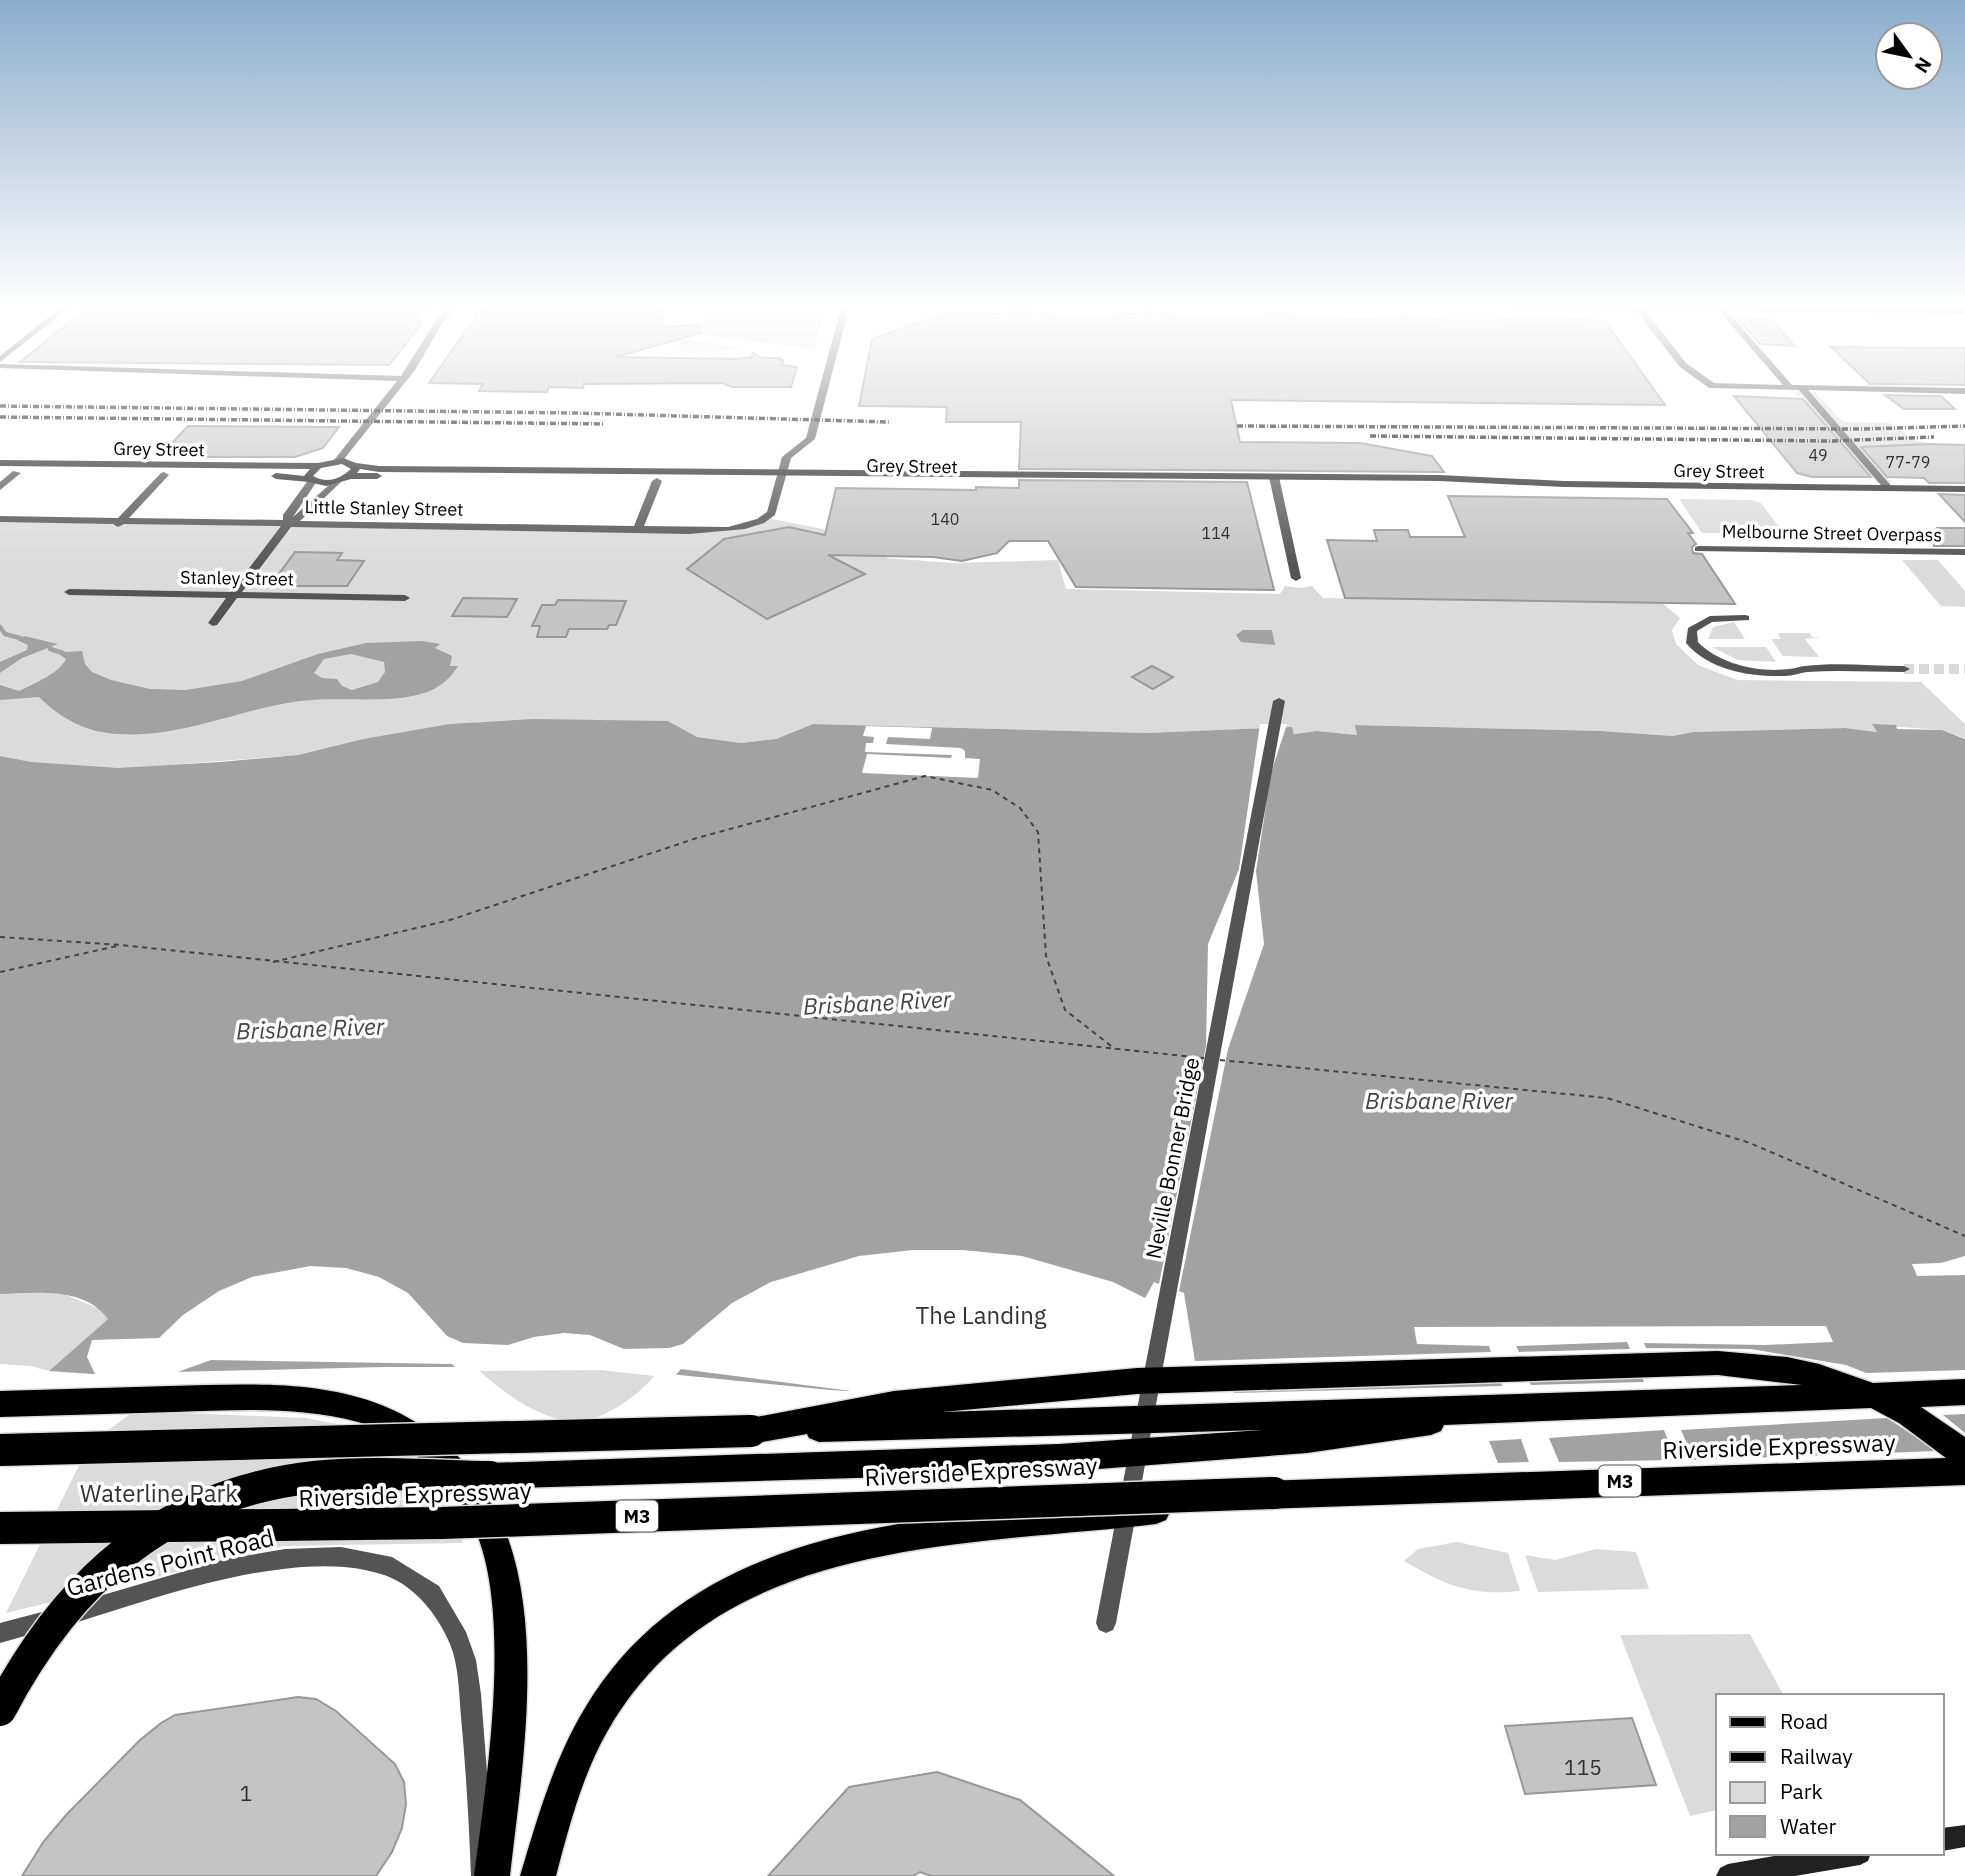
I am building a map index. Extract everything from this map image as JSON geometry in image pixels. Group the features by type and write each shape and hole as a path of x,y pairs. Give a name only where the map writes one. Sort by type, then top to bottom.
{"highway":[{"name":"M3","path":"751,1431 894,1404 1007,1391 1137,1381 1718,1363 1759,1365 1834,1379 1881,1399 1931,1429 1965,1455"},
{"name":"Riverside Expressway","path":"0,1450 1500,1410 1965,1392"},
{"path":"0,1404 213,1398 281,1399 360,1409 391,1421 442,1461 471,1495 489,1529 500,1564 507,1615 507,1686 502,1781 492,1876"},
{"name":"M3","path":"0,1710 24,1663 49,1625 108,1563 145,1535 180,1515 237,1493 277,1483 343,1476 529,1476 1059,1458 1307,1440 1500,1410"},
{"name":"Riverside Expressway","path":"0,1528 262,1528 604,1518 1115,1495 1274,1493 1965,1471"},
{"name":"M3","path":"538,1876 573,1773 597,1718 634,1666 672,1626 728,1588 773,1568 831,1552 895,1541 1089,1520 1274,1493"}],"street":[{"path":"337,461 392,392"},
{"path":"781,477 786,457 810,439 823,392"},
{"path":"1804,392 1889,489"},
{"name":"Grey Street","path":"0,463 318,466 337,461 379,469 781,477 1443,485 1473,481 1965,489"},
{"path":"288,524 288,515 311,480 309,472 318,466"},
{"path":"351,476 355,466"},
{"name":"Grey Street","path":"0,472 286,476 321,483 351,476 657,481 781,477"},
{"path":"0,486 16,473"},
{"path":"119,523 164,475"},
{"name":"Little Stanley Street","path":"0,519 119,523 732,529 766,519 775,506 781,477"},
{"path":"213,623 288,524 305,515 324,491 337,481"},
{"path":"638,529 657,481"},
{"path":"1275,481 1296,578"},
{"name":"Melbourne Street Overpass","path":"1699,549 1965,552"},
{"name":"Stanley Street","path":"69,592 405,598"},
{"path":"1745,618 1702,622 1692,630 1691,640 1700,651 1720,663 1751,671 1788,673 1805,669 1907,672"},
{"name":"Neville Bonner Bridge","path":"1106,1623 1279,701"},
{"name":"Gardens Point Road","path":"0,1633 266,1561 338,1555 373,1562 398,1571 440,1604 459,1638 470,1698 484,1876"},
{"path":"1944,1840 1965,1836"},
{"path":"1728,1876 1849,1855"}],"green space":[{"path":"1793,392 1815,392 1843,422 1889,423 1916,441 1928,445 1860,447 1892,483 1878,483 1848,449 1776,448 1755,422 1823,423 1804,399"},
{"path":"1679,499 1752,500 1761,503 1784,534 1702,533"},
{"path":"767,518 853,535 887,558 954,563 1058,560 1066,589 1280,594 1285,586 1312,586 1323,598 1662,603 1680,618 1672,630 1676,644 1698,665 1737,680 1921,682 1965,724 1965,738 1942,730 1873,725 1877,732 1845,728 1693,732 1673,736 1601,731 1356,725 1358,735 1317,731 1294,734 1292,727 1146,733 813,724 776,739 741,743 697,737 668,721 478,722 363,739 298,755 118,769 32,762 0,756 0,519 732,529"},
{"path":"1902,560 1938,560 1965,591 1965,607 1941,606"},
{"path":"1734,622 1745,639 1708,639 1713,627"},
{"path":"1778,633 1810,633 1812,637 1821,637 1805,639 1819,657 1783,656 1771,639 1781,639"},
{"path":"1712,647 1766,647 1776,662 1738,660"},
{"path":"59,1292 102,1310 108,1319 49,1371 31,1366 0,1364 0,1294"},
{"path":"465,1357 659,1370 636,1394 610,1411 585,1421 564,1420 548,1416 517,1400"},
{"name":"Waterline Park","path":"135,1411 306,1418 378,1432 415,1457 450,1502 463,1543 285,1546 6,1613 90,1443"},
{"path":"1457,1542 1508,1553 1520,1591 1487,1592 1459,1587 1404,1561 1418,1549"},
{"path":"1596,1549 1636,1552 1649,1589 1538,1592 1525,1555 1555,1560"},
{"path":"1750,1634 1783,1694 1716,1694 1716,1810 1690,1816 1620,1635"}],"water":[{"path":"1243,630 1272,630 1275,645 1241,642 1236,635"},
{"path":"24,636 58,644 22,658 0,673 0,662 27,650 28,645 17,640"},
{"path":"422,641 440,644 435,648 452,656 450,666 458,666 442,684 421,694 393,699 300,701 166,732 143,734 108,733 86,728 56,712 39,697 0,700 0,685 19,691 46,678 63,664 66,659 60,655 66,652 82,651 85,664 92,672 111,680 150,689 186,690 242,681 318,654 366,643","holes":["351,654 384,662 385,672 378,682 352,690 342,686 337,679 322,678 314,673 324,659"]},
{"name":"Brisbane River","path":"533,719 668,721 697,737 741,743 776,739 813,724 1146,733 1292,727 1294,734 1317,731 1357,735 1355,725 1601,731 1673,736 1693,732 1845,728 1877,732 1872,724 1896,725 1897,729 1942,730 1965,739 1965,1463 1363,1473 1001,1400 830,1390 600,1367 384,1367 93,1374 49,1371 108,1319 98,1308 73,1296 44,1293 0,1294 0,756 32,762 118,768 220,762 298,755 363,739 450,724"}],"pier":[{"path":"1260,724 1287,724 1271,773 1256,871 1264,944 1228,1049 1179,1291 1184,1293 1195,1361 1491,1352 1489,1346 1417,1344 1414,1327 1826,1326 1833,1342 1765,1345 1644,1343 1646,1348 1751,1349 1846,1365 1866,1373 1965,1370 1965,1414 1943,1415 1965,1433 1965,1467 1651,1476 1363,1477 1142,1437 1001,1403 834,1393 851,1391 681,1369 673,1378 600,1370 459,1371 452,1364 211,1360 172,1374 96,1376 87,1357 92,1340 159,1338 183,1315 219,1291 252,1277 310,1266 346,1268 379,1277 408,1293 447,1336 463,1343 508,1345 534,1337 564,1333 590,1335 624,1349 669,1348 683,1344 732,1303 771,1282 859,1256 913,1250 963,1250 1022,1256 1113,1282 1145,1298 1154,1282 1159,1284 1206,1046 1208,944 1239,869","holes":["1627,1342 1630,1349 1519,1352 1516,1346","1641,1374 1644,1382 1531,1385 1527,1377","1500,1377 1502,1386 1234,1393 1232,1388","1887,1418 1937,1451 1694,1460 1681,1430","1664,1430 1676,1460 1559,1462 1549,1438","1521,1439 1529,1462 1498,1463 1489,1441"]},
{"path":"866,726 932,728 930,739 888,737 886,744 961,748 965,751 965,758 980,759 978,778 862,773 867,754 951,758 952,755 865,752 866,743 873,743 874,737 863,736"},
{"path":"1965,1256 1965,1275 1917,1276 1912,1264 1941,1263"}],"building":[{"path":"862,392 1655,392 1665,405 1231,400 1240,442 1360,443 1432,456 1444,472 1019,469 1021,422 946,422 947,407 859,406"},
{"path":"1885,395 1941,396 1955,409 1904,409"},
{"path":"1734,396 1803,399 1871,477 1812,477 1797,473"},
{"path":"188,426 339,427 323,448 295,457 159,457"},
{"path":"1965,445 1965,483 1929,483 1924,478 1887,477 1861,447"},
{"path":"1019,480 1247,482 1274,590 1076,587 1048,541 1009,541 997,553 962,561 933,557 828,555 865,574 767,619 687,569 724,539 789,527 825,535 836,488 976,490 976,487 1019,488"},
{"path":"1939,494 1965,495 1965,522"},
{"path":"1448,496 1667,499 1693,533 1688,533 1696,544 1692,547 1693,553 1702,554 1735,604 1345,598 1327,540 1377,541 1374,530 1408,530 1410,537 1465,537"},
{"path":"1937,528 1965,528 1965,546 1934,546"},
{"path":"295,552 342,553 337,560 364,561 347,586 270,586"},
{"path":"463,598 517,599 507,617 452,616"},
{"path":"558,600 626,601 616,625 609,625 607,629 569,629 566,637 537,637 540,626 532,626 542,605 555,605"},
{"path":"1152,666 1173,677 1153,689 1132,677"},
{"path":"298,1697 316,1699 336,1711 395,1764 404,1782 406,1804 402,1828 392,1852 376,1876 22,1876 44,1841 67,1814 140,1740 161,1723 175,1715"},
{"path":"1632,1718 1656,1785 1525,1794 1505,1726"},
{"path":"937,1772 1020,1800 1114,1876 931,1876 920,1872 913,1876 768,1876 849,1787"}],"waterway":[{"path":"0,627 5,634 20,638"},
{"path":"50,649 63,653"}],"ferry route":[{"path":"276,961 450,920 697,838 925,776 992,790 1020,808 1038,832 1046,956 1065,1010 1115,1049"},
{"path":"0,937 121,945 276,961"},
{"path":"0,972 117,946"},
{"path":"276,961 1115,1049"},
{"path":"1115,1049 1204,1058"},
{"path":"1220,1060 1607,1098 1750,1143 1965,1236"}],"tunnel":[{"path":"1904,669 1965,669"}],"railway":[{"path":"0,406 575,413 889,422"},
{"path":"0,417 605,424"},
{"path":"1237,426 1862,429 1965,426"},
{"path":"1370,436 1829,441 1934,437"}],"park label":[{"name":"The Landing","path":"981,1315"}]}
